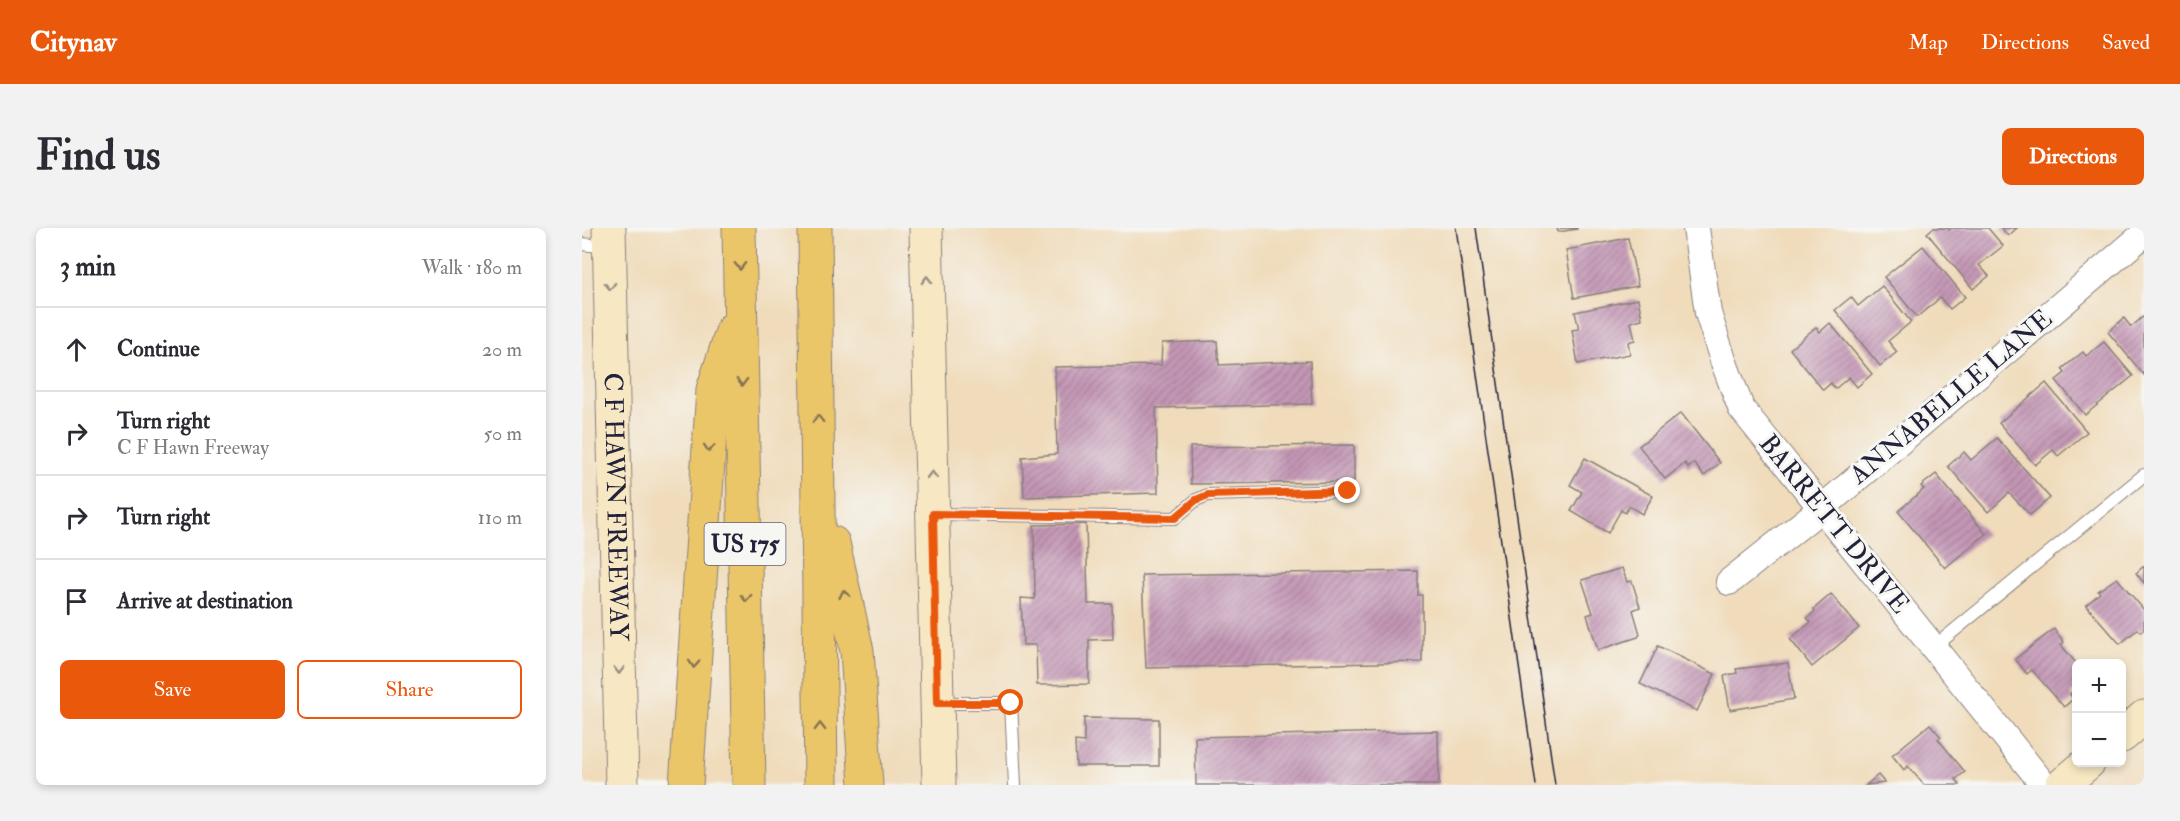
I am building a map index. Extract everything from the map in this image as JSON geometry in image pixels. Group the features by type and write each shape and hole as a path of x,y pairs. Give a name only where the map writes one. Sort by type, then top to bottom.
{"highway":[{"name":"US 175","path":"739,228 749,785"},
{"name":"US 175","path":"815,228 821,785"},
{"path":"686,785 713,390 741,303"},
{"path":"818,477 857,651 866,785"}],"main road":[{"path":"926,228 939,785"},
{"name":"C F HAWN FREEWAY","path":"600,240 622,785"},
{"path":"2126,732 2144,717"},
{"path":"2062,785 2083,767"}],"street":[{"name":"BARRETT DRIVE","path":"1696,228 1708,313 1741,408 2044,785"},
{"name":"ANNABELLE LANE","path":"1729,582 1822,507 2144,234"}],"lane":[{"path":"1934,647 2144,475"},
{"path":"933,514 1175,518 1196,500 1208,495 1348,491"},
{"path":"937,703 1011,703 1015,785"}],"building":[{"path":"1557,228 1577,228 1577,229 1558,232"},
{"path":"1933,228 1948,228 1949,230 1952,228 1988,228 2003,246 1979,265 1989,276 1973,289 1927,233"},
{"path":"2001,228 2017,228 2008,236"},
{"path":"1628,238 1638,286 1574,298 1566,250"},
{"path":"1923,246 1965,297 1950,309 1940,298 1917,317 1884,277"},
{"path":"1882,286 1911,322 1888,341 1897,352 1880,366 1835,310 1851,297 1858,306"},
{"path":"1638,299 1642,319 1631,322 1635,340 1628,342 1630,354 1578,364 1572,330 1579,329 1575,312"},
{"path":"2144,316 2144,375 2108,332 2124,318 2131,327"},
{"path":"1830,323 1872,374 1857,387 1849,377 1835,389 1831,383 1823,390 1790,349 1816,327 1820,332"},
{"path":"1217,341 1219,365 1310,361 1312,404 1156,408 1158,493 1024,497 1022,457 1057,454 1055,367 1161,365 1162,343"},
{"path":"2104,342 2133,376 2085,415 2056,380 2065,373 2062,369 2083,352 2086,356"},
{"path":"2046,383 2087,432 2058,456 2053,450 2035,465 1999,423"},
{"path":"1681,413 1720,463 1704,476 1694,463 1688,468 1685,463 1665,479 1639,446"},
{"path":"1997,438 2050,498 2030,515 2009,493 1988,512 1948,466 1964,452 1971,460"},
{"path":"1354,445 1354,482 1191,484 1190,447"},
{"path":"1585,458 1653,496 1642,514 1629,506 1625,513 1621,510 1608,533 1571,511 1582,492 1570,485"},
{"path":"1936,474 1986,534 1945,568 1898,511 1924,489 1921,486"},
{"path":"1086,524 1088,604 1112,604 1113,639 1089,640 1089,684 1037,685 1036,645 1023,645 1021,598 1035,599 1034,525"},
{"path":"2144,566 2144,583 2136,573"},
{"path":"1622,568 1627,582 1632,581 1640,607 1633,610 1640,634 1638,637 1598,650 1587,615 1593,613 1582,580"},
{"path":"1418,571 1418,595 1422,595 1422,662 1146,668 1142,575"},
{"path":"2117,578 2144,610 2144,629 2141,632 2138,629 2120,644 2086,605 2100,593 2098,591"},
{"path":"1831,594 1859,628 1812,667 1790,639 1811,622 1807,618"},
{"path":"2054,629 2064,642 2061,645 2073,659 2072,692 2070,694 2072,700 2064,707 2032,670 2027,674 2015,659"},
{"path":"1658,646 1715,674 1697,711 1640,684"},
{"path":"1788,663 1794,699 1730,710 1724,676 1737,673 1736,669"},
{"path":"1084,718 1159,719 1159,766 1076,766 1075,741 1084,742"},
{"path":"1930,724 1941,737 1938,739 1965,772 1956,779 1960,785 1924,785 1908,766 1904,770 1892,755"},
{"path":"1438,731 1439,785 1196,785 1195,737"},
{"path":"1878,775 1885,783 1866,785"}],"tram line":[{"path":"1456,228 1536,785"},
{"path":"1476,228 1555,785"}],"route":[{"path":"1011,703 937,703 933,514 1175,518 1196,500 1208,495 1348,491"}]}
